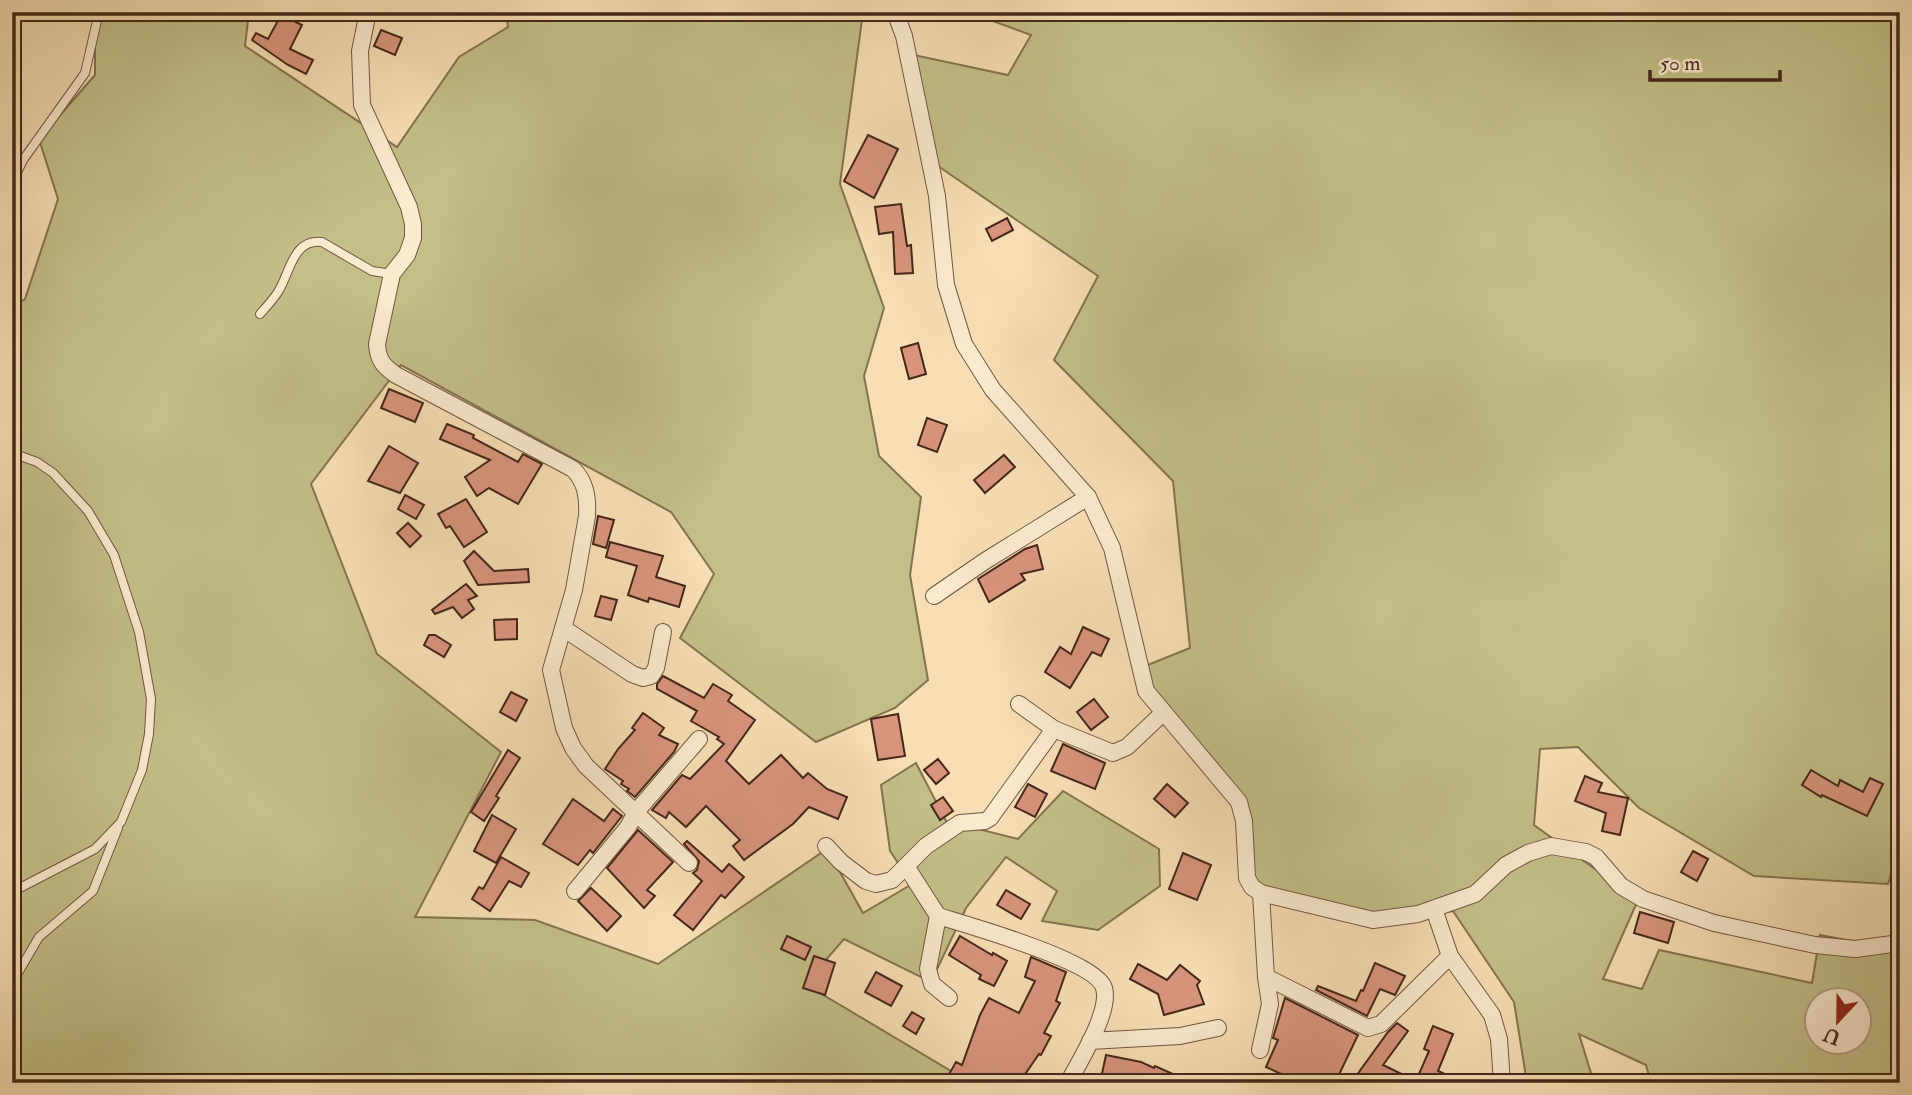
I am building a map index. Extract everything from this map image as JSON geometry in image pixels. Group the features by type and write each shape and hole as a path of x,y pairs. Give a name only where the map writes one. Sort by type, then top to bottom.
{"street":[{"path":"368,12 360,51 362,105 409,207 413,224 413,238 407,255 392,274 377,344 377,356 383,366 396,375 573,470 583,479 588,504 587,516 574,590 551,670 564,728 573,748 586,766 689,863"},
{"path":"895,12 904,36 937,196 946,285 964,344 993,390 1088,497 1112,548 1146,691 1239,802 1244,821 1247,878 1252,887 1261,893 1373,920 1434,909 1475,894 1506,864 1551,846 1586,852 1596,857 1621,886 1643,899 1714,923 1815,945 1855,949 1900,943"},
{"path":"933,596 1088,497"},
{"path":"563,628 632,674 643,678 651,676 656,668 663,632"},
{"path":"1019,704 1054,729 1113,753 1127,747 1163,713"},
{"path":"827,846 841,862 866,881 876,884 892,880 926,846 960,823 985,821 990,818 1054,729"},
{"path":"575,891 628,827 636,812 699,738"},
{"path":"906,866 938,916 1021,941 1061,959 1098,980 1104,988 1104,1005 1090,1041 1068,1083"},
{"path":"1260,1050 1270,1004 1261,893"},
{"path":"1434,909 1450,956 1492,1015 1499,1039 1502,1083"},
{"path":"938,916 928,970 932,984 949,998"},
{"path":"1266,977 1368,1028 1381,1024 1450,956"},
{"path":"1090,1041 1180,1036 1218,1028"}],"lane":[{"path":"12,183 23,160 85,73 99,12"},
{"path":"260,314 278,292 298,250 313,241 322,242 372,271 392,274"},
{"path":"12,453 37,462 53,473 88,511 114,555 139,632 151,699 149,734 142,770 93,891 39,937 12,983"},
{"path":"12,891 95,849 121,822"}],"shaded area":[{"path":"95,12 249,12 245,46 397,147 459,57 508,27 506,12 863,12 840,184 884,308 864,376 879,456 921,497 910,575 928,680 895,708 816,742 680,638 714,574 671,512 401,365 311,484 377,654 501,752 415,917 535,920 658,964 827,849 863,913 912,884 890,851 881,785 916,763 946,821 1018,839 1063,791 1159,849 1160,886 1098,930 1042,921 1057,891 1006,857 966,908 931,982 844,939 805,984 971,1083 12,1083 12,307 25,299 58,199 39,139 95,75"},
{"path":"968,12 1900,12 1900,845 1888,884 1754,876 1639,808 1578,747 1540,749 1534,825 1638,900 1603,979 1642,989 1659,950 1812,983 1820,935 1900,950 1900,1083 1651,1083 1646,1065 1579,1034 1594,1083 1527,1083 1514,1002 1453,911 1377,922 1256,883 1229,785 1155,715 1140,668 1190,648 1173,481 1054,360 1098,276 938,166 914,55 1008,75 1031,35"}],"building":[{"path":"281,15 302,25 290,49 313,60 306,74 252,40 256,33 268,39"},
{"path":"381,30 402,38 395,55 374,46"},
{"path":"868,135 898,149 874,198 844,181"},
{"path":"901,204 907,246 911,245 913,273 895,274 893,232 879,234 875,207"},
{"path":"1007,218 1013,230 992,241 986,229"},
{"path":"918,343 926,374 909,379 901,348"},
{"path":"389,389 423,403 415,422 381,408"},
{"path":"927,418 947,425 937,452 918,445"},
{"path":"447,424 474,435 473,438 518,462 523,454 542,464 518,504 489,488 477,496 465,477 490,460 440,439"},
{"path":"389,446 418,463 400,493 368,481"},
{"path":"1004,455 1015,467 985,493 974,480"},
{"path":"405,495 424,505 416,519 398,509"},
{"path":"466,499 487,532 464,547 450,526 446,528 438,514"},
{"path":"598,516 614,520 606,548 593,544"},
{"path":"408,523 421,536 410,547 397,533"},
{"path":"610,542 663,556 656,577 685,586 679,607 649,598 648,602 628,595 637,566 606,557"},
{"path":"1037,545 1043,569 1021,574 1025,580 989,602 978,579 1025,549"},
{"path":"474,551 494,571 528,569 529,582 478,585 464,561"},
{"path":"466,584 477,596 468,600 474,609 462,618 453,607 435,614 432,610"},
{"path":"601,596 617,600 611,620 595,616"},
{"path":"517,619 517,639 495,640 494,620"},
{"path":"1083,627 1109,639 1101,656 1092,652 1070,688 1045,672 1060,647 1071,654"},
{"path":"429,635 435,635 451,645 444,657 424,645"},
{"path":"663,676 704,698 713,684 732,695 728,701 755,720 726,761 749,784 781,755 803,778 808,773 827,789 847,797 838,819 809,807 793,824 744,860 733,846 740,840 706,806 686,827 669,812 666,818 652,810 682,775 690,779 724,744 717,739 719,737 691,721 697,711 657,689"},
{"path":"511,692 527,700 516,721 500,712"},
{"path":"1094,699 1108,717 1091,730 1077,712"},
{"path":"643,713 664,728 659,735 678,744 635,797 621,784 623,781 605,769 635,730 632,728"},
{"path":"898,714 905,756 878,760 871,719"},
{"path":"1063,744 1105,763 1095,789 1051,771"},
{"path":"508,750 520,758 484,821 471,812"},
{"path":"938,759 949,773 936,784 924,770"},
{"path":"1811,770 1838,786 1840,780 1863,792 1870,778 1883,784 1867,816 1822,795 1821,797 1802,785"},
{"path":"1585,776 1602,783 1598,792 1628,798 1620,835 1602,831 1606,813 1575,801"},
{"path":"1028,784 1047,794 1035,817 1015,807"},
{"path":"1167,784 1188,803 1175,817 1154,799"},
{"path":"943,797 953,811 940,820 931,805"},
{"path":"573,799 604,821 613,809 622,816 593,853 590,850 578,865 543,844"},
{"path":"492,815 516,829 496,863 474,851"},
{"path":"638,830 673,862 647,890 655,896 644,908 607,868"},
{"path":"687,841 722,872 729,864 744,877 725,898 721,895 693,930 674,915 702,881 693,873 697,870 699,861 684,844"},
{"path":"1693,851 1708,859 1697,881 1681,872"},
{"path":"1183,853 1211,865 1197,900 1169,889"},
{"path":"501,857 529,873 521,887 509,881 490,911 472,899 479,887 483,889"},
{"path":"591,888 621,916 607,931 578,901"},
{"path":"1006,890 1030,904 1021,919 997,905"},
{"path":"1640,912 1674,922 1668,943 1634,933"},
{"path":"787,936 811,947 805,960 781,949"},
{"path":"960,936 1007,961 994,986 979,979 981,975 949,955"},
{"path":"814,956 835,963 825,995 803,988"},
{"path":"1031,957 1066,972 1056,1001 1060,1003 1044,1033 1051,1036 1041,1055 1039,1054 1019,1083 944,1083 956,1062 962,1065 989,998 1019,1013 1035,981 1025,977"},
{"path":"1375,963 1405,976 1395,995 1380,989 1367,1016 1316,990 1318,986 1356,1001"},
{"path":"1138,964 1167,980 1180,965 1200,981 1197,985 1204,1004 1164,1015 1158,994 1130,979"},
{"path":"876,972 902,986 891,1006 865,992"},
{"path":"1285,998 1358,1035 1335,1083 1301,1083 1266,1067 1278,1040 1273,1038"},
{"path":"912,1012 924,1019 916,1034 903,1026"},
{"path":"1397,1023 1408,1031 1383,1065 1416,1081 1429,1051 1424,1049 1433,1026 1453,1034 1438,1071 1465,1083 1351,1083"},
{"path":"1106,1055 1141,1062 1154,1068 1155,1066 1193,1083 1100,1083"}]}
